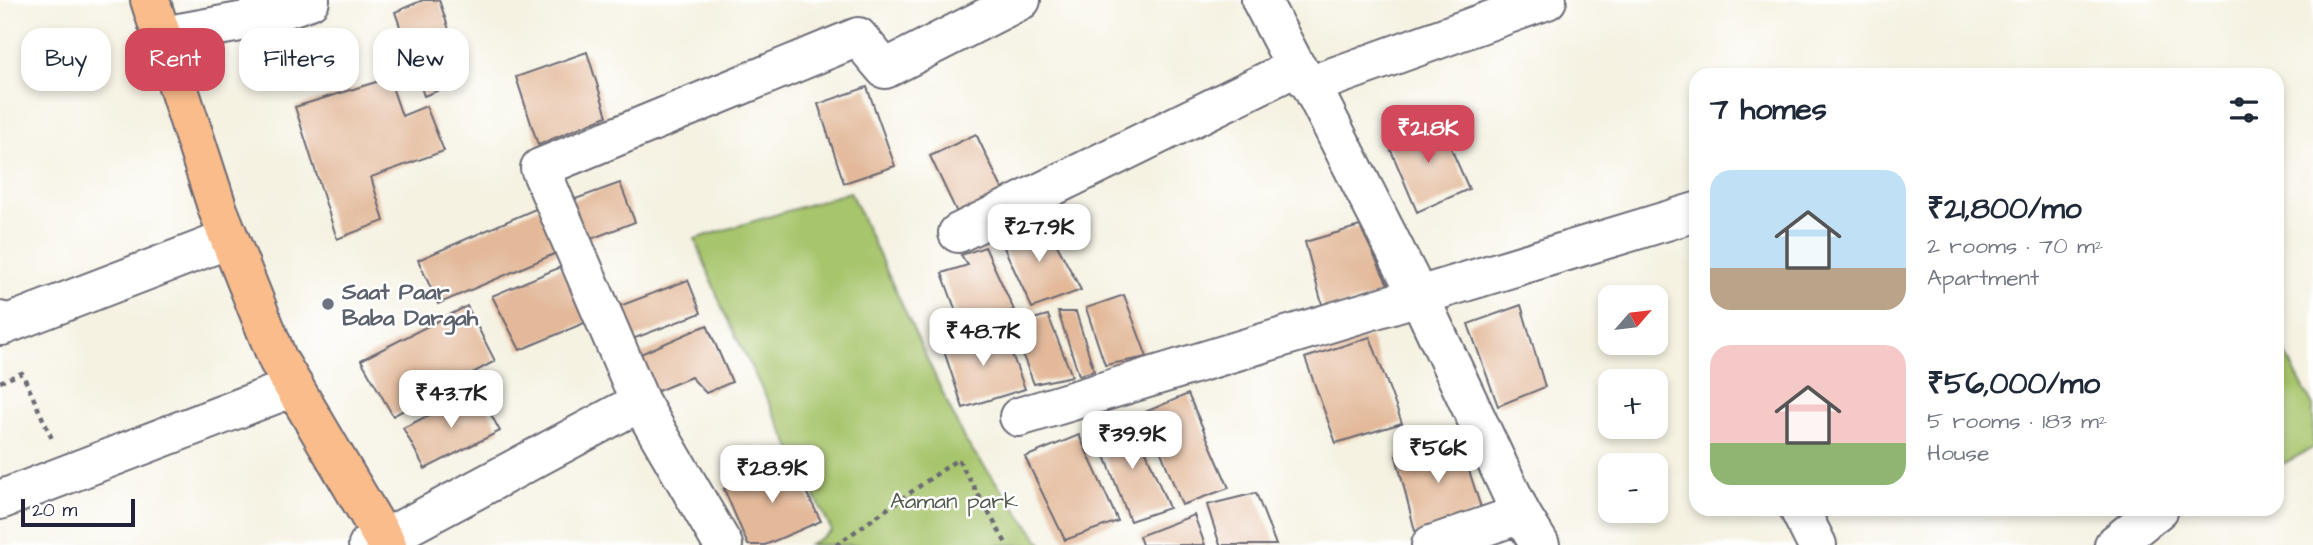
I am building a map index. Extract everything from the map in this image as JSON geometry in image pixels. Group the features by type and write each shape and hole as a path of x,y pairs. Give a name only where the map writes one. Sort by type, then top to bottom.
{"main road":[{"path":"150,0 160,28"},
{"path":"180,91 218,210 278,360 380,543"}],"street":[{"path":"207,28 251,20 310,0"},
{"path":"723,545 640,402 540,168 858,37 885,69 1021,0"},
{"path":"1261,0 1418,296 1530,529 1432,545"},
{"path":"958,233 1303,76 1547,0"},
{"path":"1019,417 1689,214"},
{"path":"0,321 2,326 229,239"},
{"path":"0,500 295,387"},
{"path":"380,543 640,402"},
{"path":"1802,516 1817,545"},
{"path":"2114,545 2150,516"}],"path":[{"path":"0,382 22,373 68,474"},
{"path":"836,545 958,459 1007,545"}],"green space":[{"name":"Aaman park","path":"850,192 964,439 1043,545 809,545 832,531 723,310 695,239"},
{"path":"2284,350 2313,406 2313,448 2284,463"}],"building":[{"path":"423,0 439,0 448,28 401,28 395,12"},
{"path":"587,52 607,116 538,145 516,77"},
{"path":"373,83 373,91 393,91 402,116 426,106 444,151 371,177 384,221 337,239 295,107 347,91 359,91 359,87"},
{"path":"867,87 895,166 844,183 818,104"},
{"path":"422,91 437,91 424,96"},
{"path":"1438,119 1469,189 1417,212 1387,141"},
{"path":"976,134 1006,197 960,219 930,156"},
{"path":"620,183 635,222 583,242 567,202"},
{"path":"540,207 559,252 438,304 418,260"},
{"path":"1043,219 1081,290 1032,308 1000,239"},
{"path":"1360,226 1391,291 1324,311 1305,242"},
{"path":"985,247 1014,310 961,325 942,273 968,265 961,255"},
{"path":"563,266 589,321 520,350 492,296"},
{"path":"688,280 701,313 630,340 617,307"},
{"path":"1124,295 1147,357 1105,365 1086,308"},
{"path":"1521,305 1545,387 1498,406 1468,324"},
{"path":"467,306 495,361 393,416 361,360"},
{"path":"1058,312 1076,312 1094,371 1079,375"},
{"path":"1048,315 1072,376 1034,384 1011,325"},
{"path":"707,325 732,382 706,393 691,377 653,393 636,356"},
{"path":"1003,330 1025,389 963,408 942,345"},
{"path":"1370,337 1402,423 1336,443 1305,358"},
{"path":"478,391 500,431 425,469 403,428"},
{"path":"1188,394 1229,488 1182,505 1145,412"},
{"path":"1133,420 1169,508 1130,521 1097,435"},
{"path":"1079,435 1118,521 1065,540 1025,457"},
{"path":"1458,436 1482,511 1416,535 1396,456"},
{"path":"789,459 821,521 765,545 748,545 724,489"},
{"path":"1256,493 1276,545 1220,545 1207,505"},
{"path":"1194,515 1205,545 1142,545 1139,536"}],"place":[{"name":"Saat Paar Baba Dargah","path":"328,304"}]}
